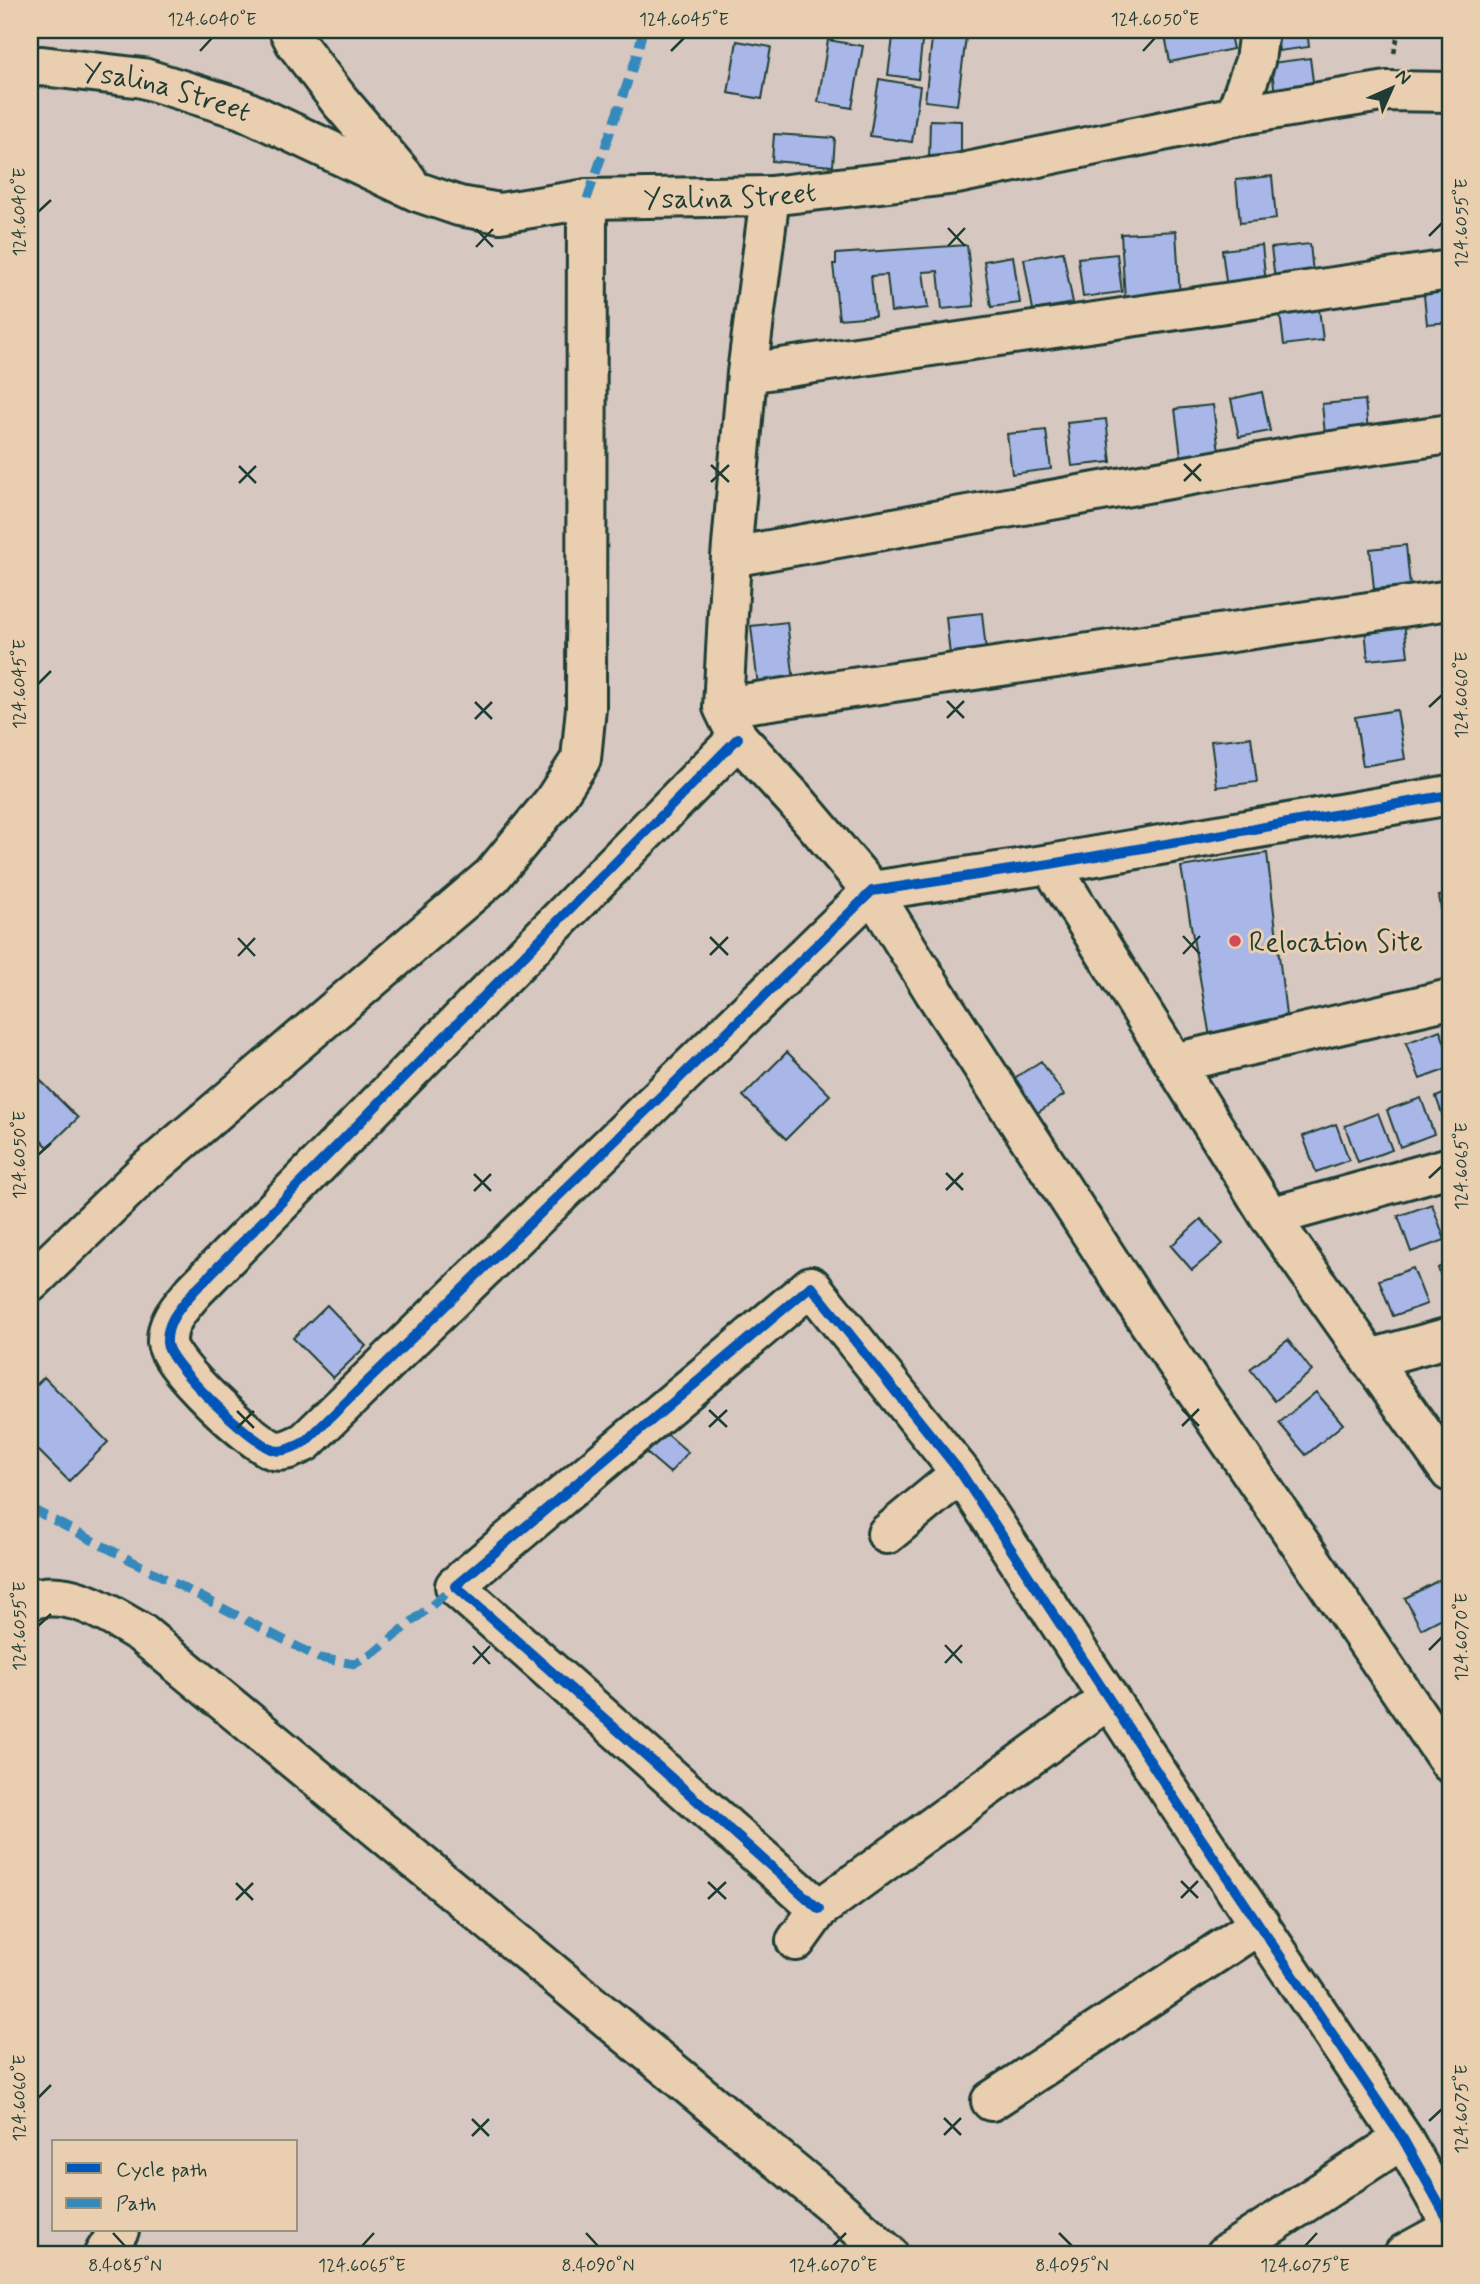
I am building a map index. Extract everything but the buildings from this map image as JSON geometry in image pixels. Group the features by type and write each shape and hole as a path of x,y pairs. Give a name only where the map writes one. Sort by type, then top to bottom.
{"street":[{"path":"289,30 295,43 339,100 418,192"},
{"path":"1236,116 1255,61 1259,30"},
{"name":"Ysalina Street","path":"30,67 143,78 242,109 418,192 459,206 500,213 587,199 769,196 957,174 1236,116 1387,91 1450,92"},
{"path":"769,196 747,373 731,557 730,722 872,891 1146,1318 1450,1763"},
{"path":"30,1283 145,1172 492,876 553,802 581,759 586,695 587,199"},
{"path":"747,373 1450,270"},
{"path":"731,557 1304,455 1450,434"},
{"path":"1450,600 730,722 194,1291 170,1322 167,1345 181,1368 219,1409 273,1450 286,1450 305,1442 872,891 1050,864 1450,795"},
{"path":"1050,864 1270,1217 1450,1472"},
{"path":"1174,1063 1450,999"},
{"path":"1270,1217 1450,1167"},
{"path":"819,1909 455,1586 811,1286 961,1473 1403,2139 1450,2223"},
{"path":"1370,1359 1450,1337"},
{"path":"887,1534 961,1473"},
{"path":"30,1600 44,1595 70,1598 104,1611 141,1633 830,2202 888,2254"},
{"path":"796,1941 819,1909 1109,1699"},
{"path":"991,2101 1260,1924"},
{"path":"1226,2254 1403,2139"},
{"path":"1404,2254 1450,2229"},
{"path":"104,2254 118,2232"}],"marked path":[{"path":"587,199 636,58 643,30"},
{"path":"30,1508 319,1658 355,1664 375,1652 455,1586"}],"cycle path":[{"path":"738,738 194,1291 175,1315 169,1328 167,1343 181,1368 231,1419 263,1445 282,1451 305,1442 872,891 1050,864 1450,795"},
{"path":"819,1909 455,1586 811,1286 961,1473 1176,1801 1403,2139 1450,2223"}],"place":[{"name":"Relocation Site","path":"1235,941"}]}
